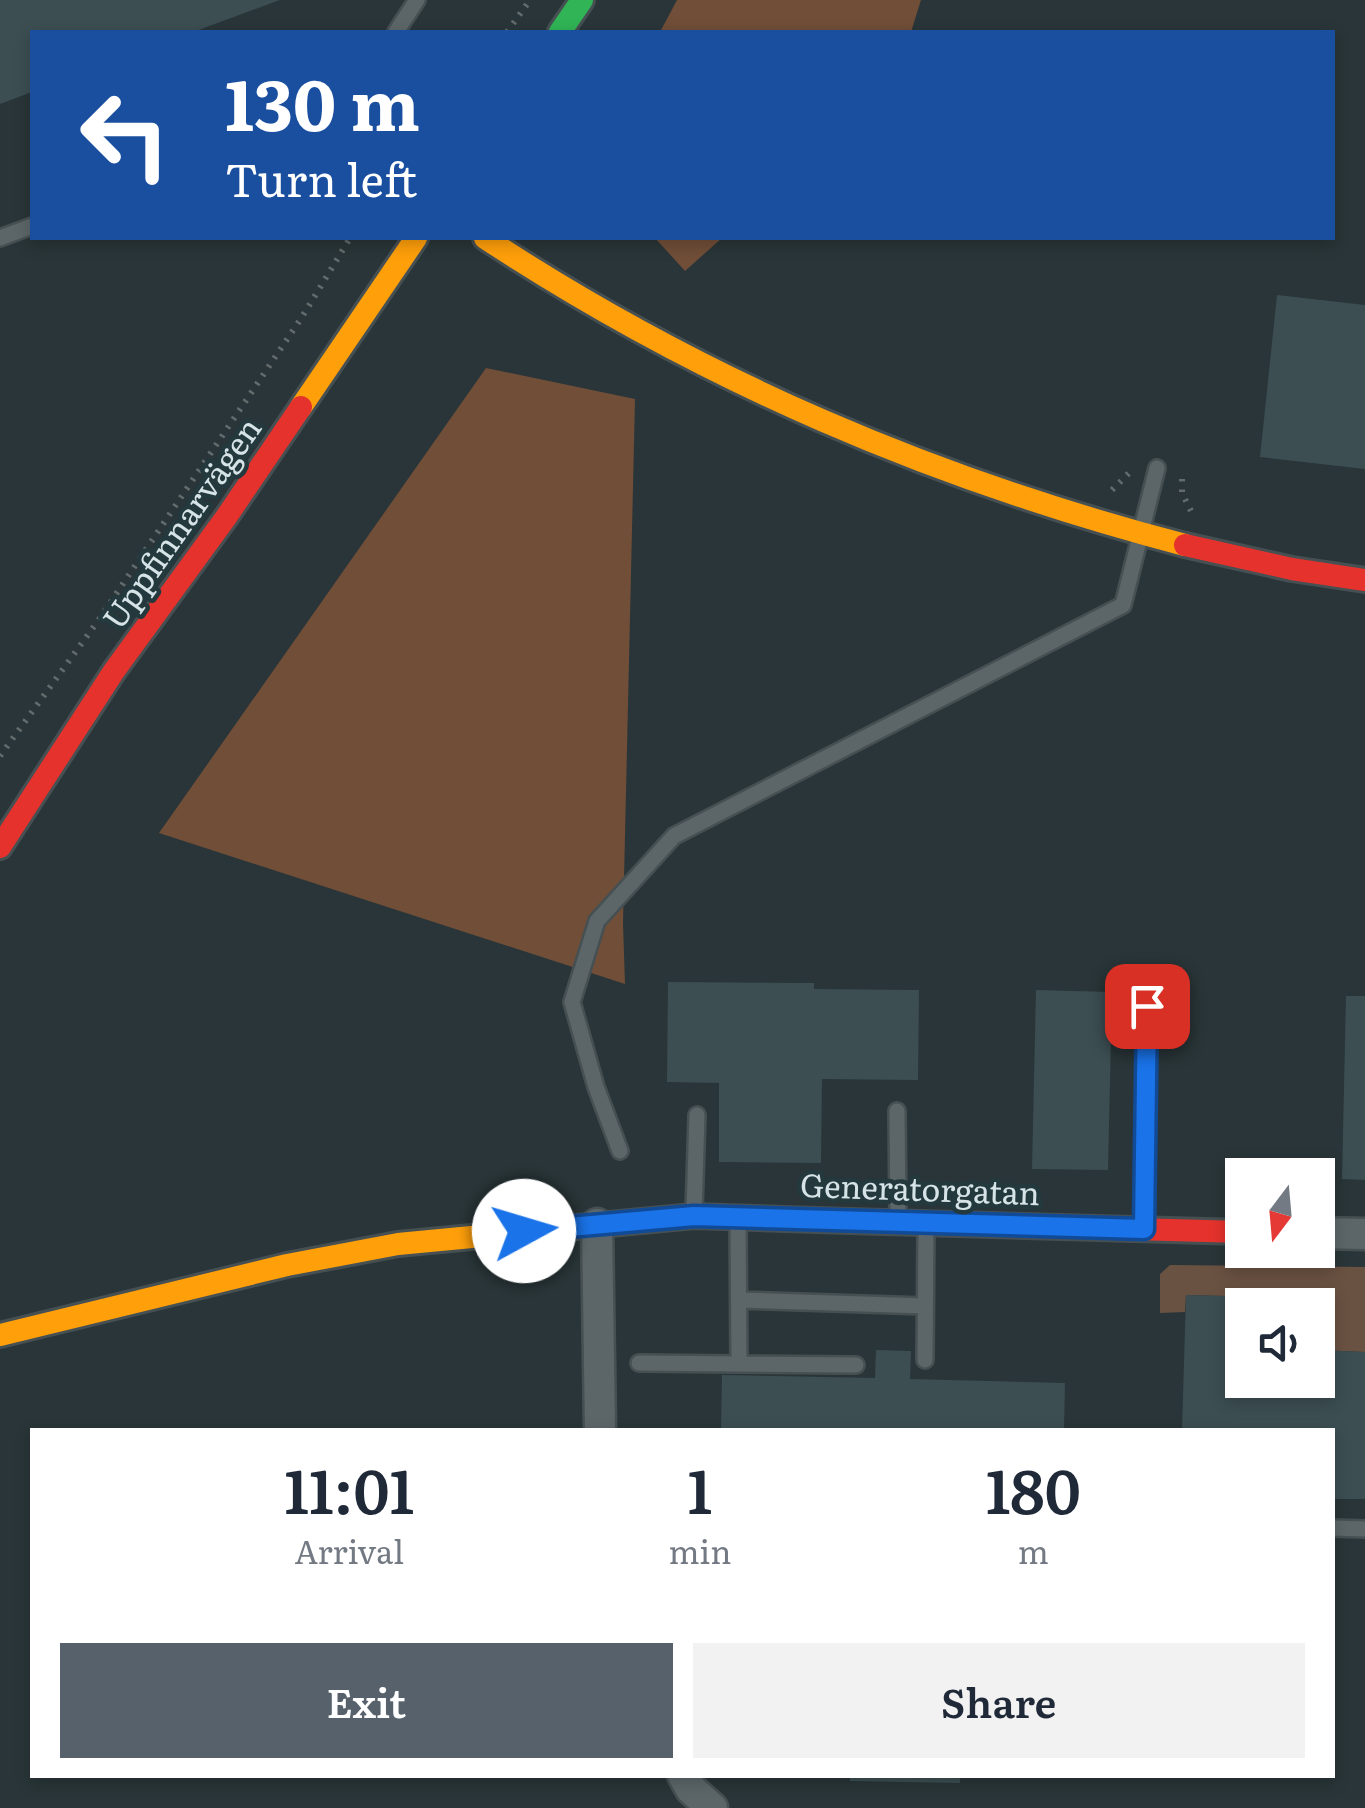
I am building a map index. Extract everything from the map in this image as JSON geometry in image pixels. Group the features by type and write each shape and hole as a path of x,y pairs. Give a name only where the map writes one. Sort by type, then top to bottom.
{"street":[{"path":"561,30 582,0"},
{"name":"Uppfinnarvägen","path":"0,846 114,671 227,516 415,240"},
{"path":"488,240 552,284 708,371 864,442 1017,497 1140,534 1365,580"},
{"name":"Generatorgatan","path":"0,1335 268,1269 398,1244 597,1224 694,1216 1225,1231"},
{"path":"597,1224 600,1428"},
{"path":"1335,1233 1365,1234"},
{"path":"685,1778 712,1808"}],"lane":[{"path":"397,30 417,0"},
{"path":"0,238 30,227"},
{"path":"620,1152 596,1087 572,1002 597,921 674,836 1123,605 1157,468"},
{"path":"1144,1229 1147,1006"},
{"path":"898,1110 898,1220"},
{"path":"694,1216 698,1115"},
{"path":"738,1217 740,1364"},
{"path":"925,1360 926,1220"},
{"path":"739,1300 925,1306"},
{"path":"639,1363 856,1365"},
{"path":"1335,1528 1365,1528"}],"path":[{"path":"508,30 530,0"},
{"path":"0,756 100,618 302,317 349,240"}],"shaded area":[{"path":"677,0 921,0 912,30 661,30"},
{"path":"657,240 720,240 685,271"},
{"path":"486,368 635,399 623,923 625,984 159,833"},
{"path":"1170,1265 1365,1267 1365,1352 1335,1351 1335,1288 1225,1288 1225,1296 1186,1295 1185,1312 1160,1313 1160,1274"}],"building":[{"path":"0,0 280,0 198,30 30,30 30,93 0,104"},
{"path":"1277,295 1365,305 1365,469 1260,457"},
{"path":"668,982 814,983 814,989 919,990 918,1080 822,1079 821,1163 719,1162 719,1083 667,1082"},
{"path":"1036,990 1112,992 1108,1170 1032,1169"},
{"path":"1346,996 1365,996 1365,1180 1342,1179"},
{"path":"1186,1295 1225,1296 1225,1398 1335,1398 1335,1351 1365,1352 1365,1499 1335,1499 1335,1428 1182,1428"},
{"path":"876,1350 911,1351 910,1379 1065,1383 1064,1428 721,1428 722,1375 875,1378"},
{"path":"850,1778 960,1778 960,1783"}],"traffic: fast":[{"path":"561,30 582,0"}],"traffic: slow":[{"path":"301,407 415,240"},
{"path":"488,240 651,337 822,420 1000,489 1185,545"},
{"path":"0,1335 287,1265 398,1244 694,1216 849,1221"}],"traffic: jam":[{"path":"0,847 114,671 301,407"},
{"path":"1185,545 1292,569 1365,580"},
{"path":"849,1221 1225,1232"}],"route":[{"path":"524,1231 694,1216 1144,1229 1147,1006"}]}
